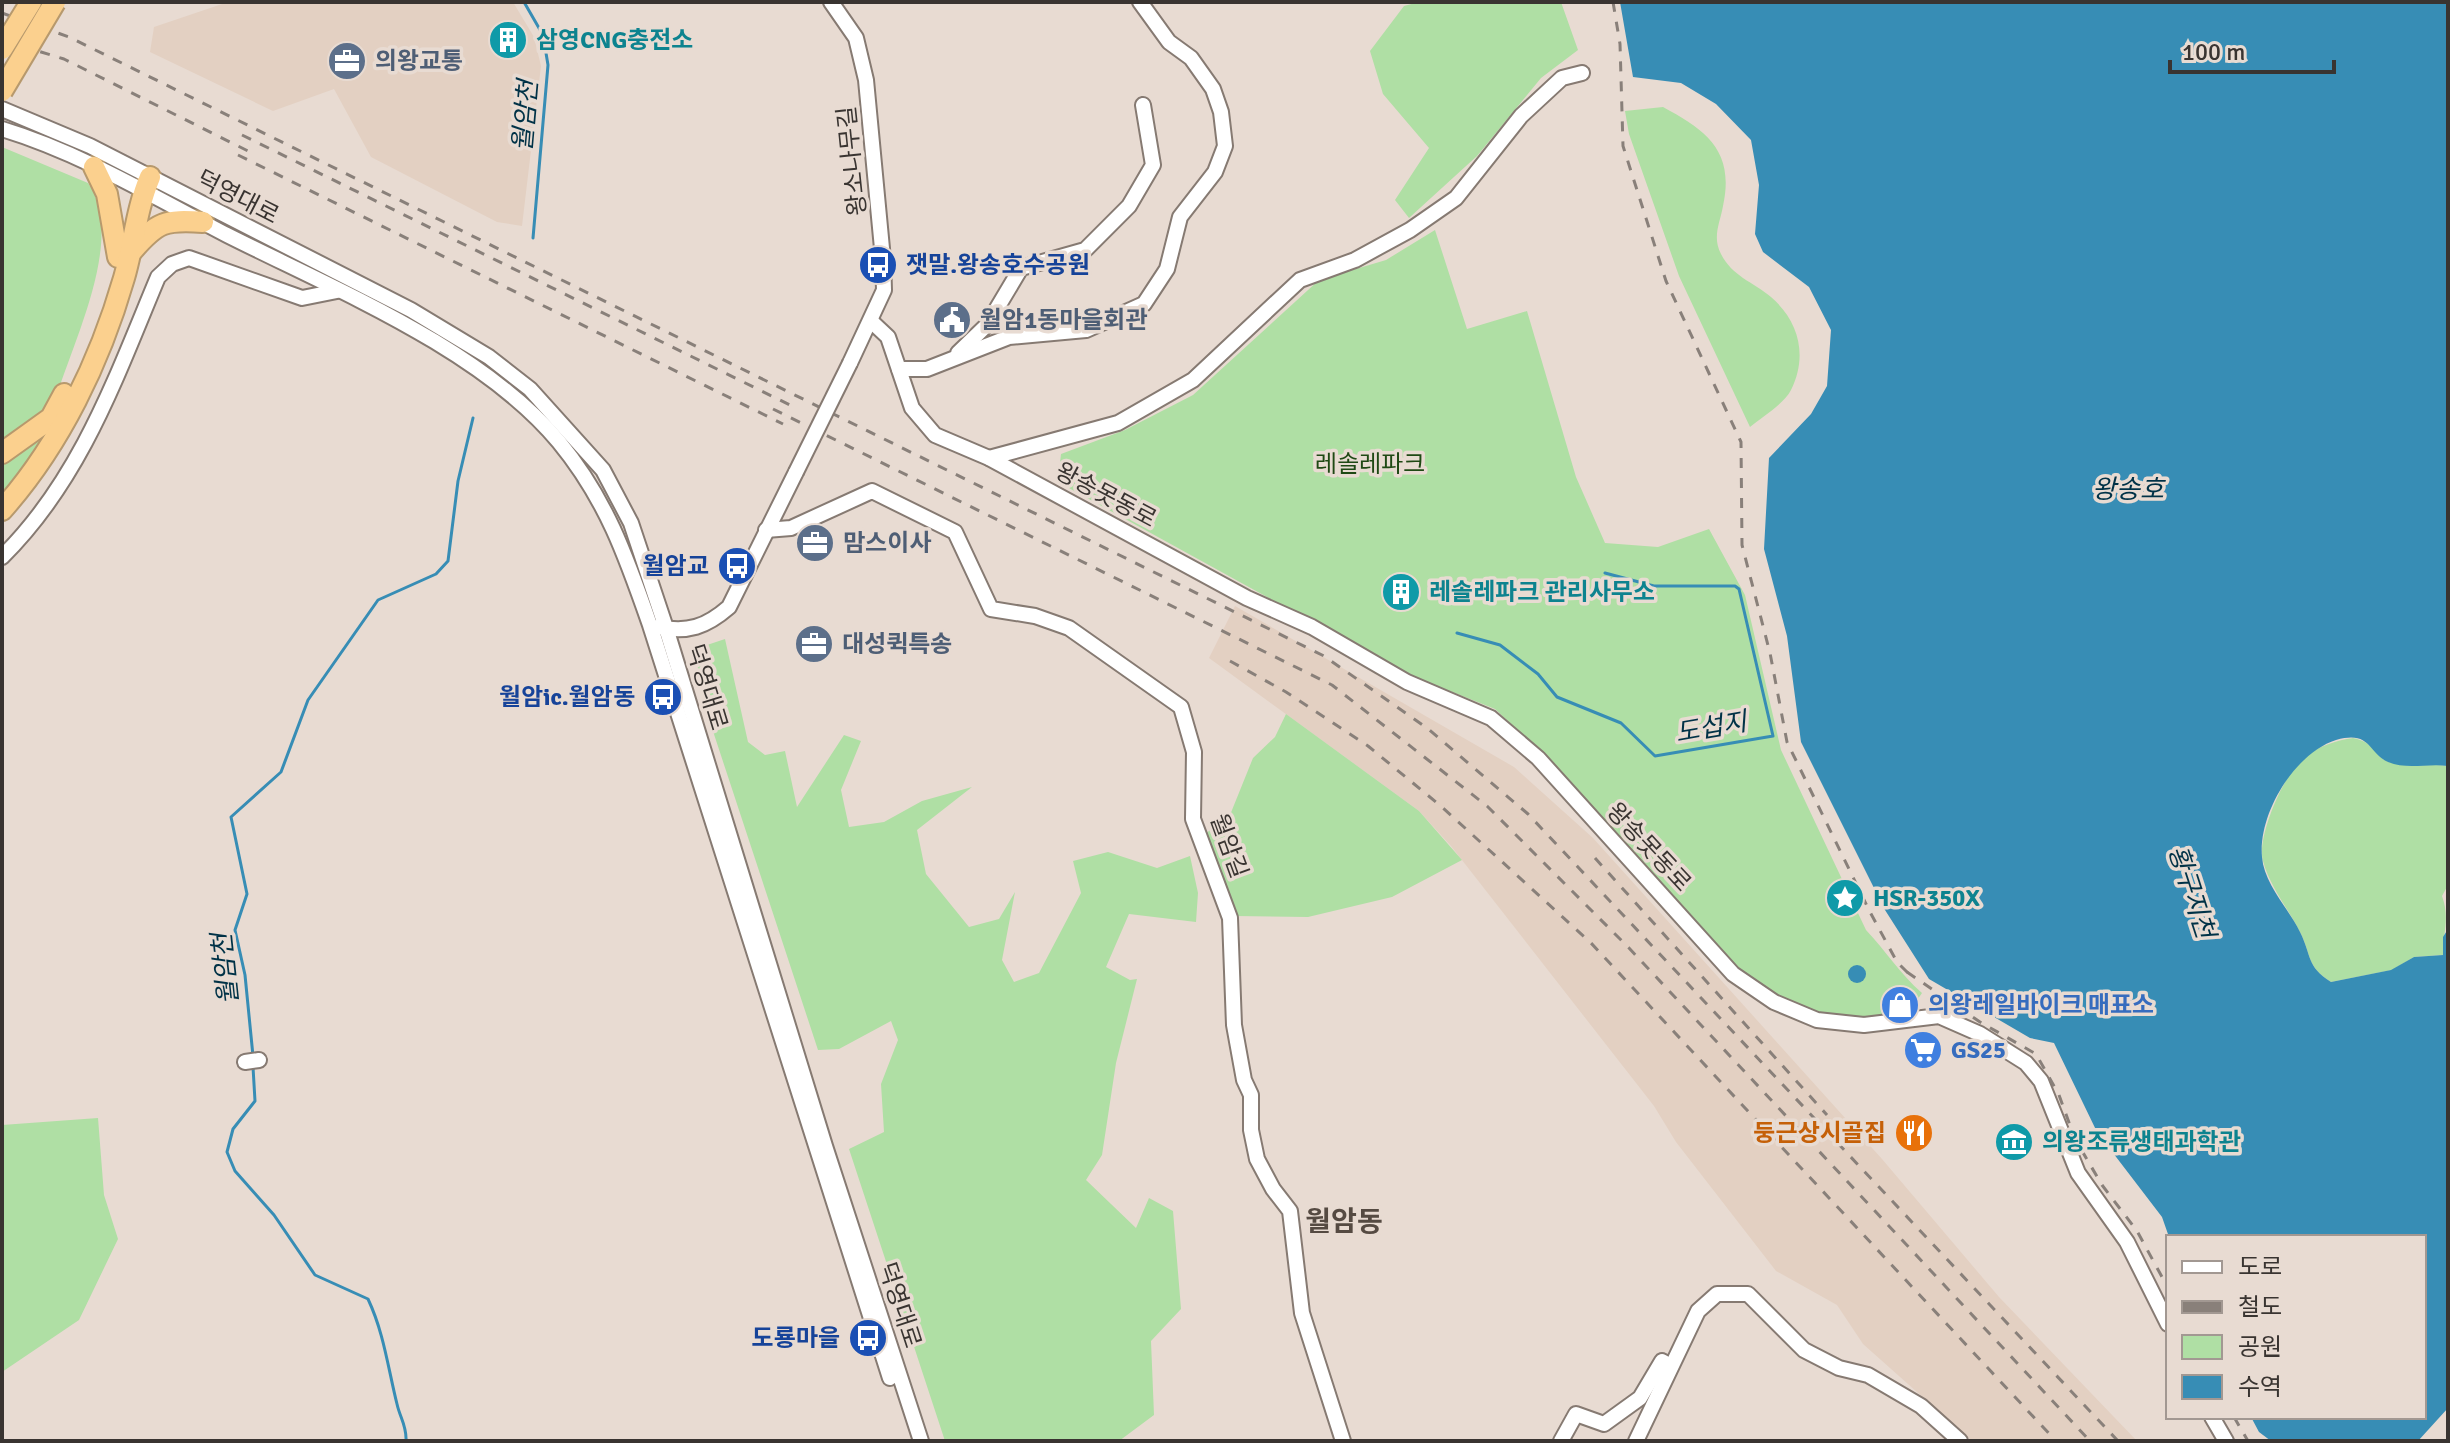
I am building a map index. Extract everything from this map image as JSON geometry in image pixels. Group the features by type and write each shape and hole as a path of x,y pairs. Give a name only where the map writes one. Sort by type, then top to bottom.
{"highway":[{"path":"2,49 31,2"},
{"path":"2,91 55,2"},
{"path":"94,167 107,194 124,256"},
{"path":"2,510 46,455 75,403 103,338 124,256 125,234 136,217 147,184"},
{"path":"2,453 51,418 124,256 161,223 171,220 203,222"}],"street":[{"name":"왕소나무길","path":"831,2 856,38 866,80 884,290 872,322"},
{"path":"899,369 927,369 1009,337 1086,330 1144,304 1167,269 1180,217 1215,172 1225,146 1224,134 1213,89 1191,58 1169,42 1140,2"},
{"name":"왕송못동로","path":"989,458 1118,423 1193,380 1300,280 1355,260 1410,230 1456,198 1521,116 1562,78 1582,73"},
{"path":"952,359 987,325 1021,268 1085,250 1129,206 1153,165 1143,105"},
{"path":"2,109 90,146 147,184"},
{"path":"2,129 94,167 147,184"},
{"name":"덕영대로","path":"147,184 203,222 337,291 481,371 519,401 557,440 591,484 616,529 650,625 911,1441"},
{"name":"덕영대로","path":"147,184 411,310 489,357 530,389 603,470 631,523 666,628 825,1146 921,1441"},
{"path":"2,557 33,526 69,474 110,396 158,277 172,264 189,258 302,298 337,291"},
{"path":"650,625 687,631 712,621 729,607 872,322"},
{"name":"왕송못동로","path":"872,322 888,337 912,408 935,435 989,458 1247,598 1312,627 1407,682 1491,718 1538,758 1733,974 1774,1002 1817,1020 1864,1025 1939,1016 1980,1034 2026,1063 2041,1081 2078,1173 2127,1242 2166,1320"},
{"name":"월암길","path":"766,530 791,528 872,491 955,532 991,609 1035,616 1069,628 1181,707 1194,752 1193,819 1230,918 1234,1025 1244,1080 1251,1095 1251,1130 1257,1159 1273,1189 1290,1211 1302,1313 1343,1441"},
{"path":"1561,1441 1576,1414 1604,1424 1640,1398 1667,1364 1698,1311 1717,1294 1748,1294 1804,1350 1839,1368 1868,1375 1921,1406 1960,1441"},
{"path":"1636,1441 1667,1364"},
{"path":"2213,1419 2226,1441"}],"shaded area":[{"path":"228,2 513,2 534,37 541,66 522,226 497,222 371,157 334,89 273,111 150,52 154,27"},
{"path":"1235,606 1514,767 1593,838 1882,1159 1999,1297 2137,1441 1972,1441 1863,1344 1837,1305 1776,1271 1676,1142 1654,1106 1451,846 1419,811 1209,658"}],"green space":[{"path":"1419,2 1561,2 1578,50 1541,78 1477,156 1409,218 1395,200 1429,148 1383,94 1370,51 1404,6"},
{"path":"1663,107 1692,124 1714,144 1725,171 1726,187 1717,236 1718,248 1737,273 1781,306 1798,340 1799,364 1791,390 1778,405 1750,427 1679,276 1629,134 1625,111"},
{"path":"2,147 88,183 98,205 102,231 93,288 57,395 43,411 2,443"},
{"name":"레솔레파크","path":"1435,230 1467,329 1527,311 1576,477 1605,543 1658,547 1709,529 1745,595 1781,750 1866,930 1922,993 1910,1006 1893,1014 1852,1017 1808,1009 1767,993 1737,970 1541,752 1495,709 1407,674 1058,482 1061,454 1125,430 1193,395 1319,280 1386,260"},
{"path":"58,418 2,498 2,461 30,445"},
{"path":"725,639 748,742 765,755 785,751 797,807 844,735 861,741 841,790 849,827 884,822 922,801 972,787 917,830 926,874 969,927 999,919 1015,892 1002,960 1014,982 1039,973 1081,893 1073,861 1108,852 1157,868 1190,856 1198,893 1196,922 1129,914 1106,967 1130,980 1137,979 1116,1063 1102,1155 1086,1180 1136,1228 1149,1198 1173,1211 1181,1309 1151,1341 1154,1415 1119,1441 945,1441 849,1149 884,1132 881,1084 898,1040 891,1021 839,1049 818,1050 708,716 696,659 701,647"},
{"path":"1286,714 1419,811 1462,860 1392,897 1308,917 1234,916 1224,879 1205,834 1230,815 1253,758 1275,737"},
{"path":"2353,738 2371,746 2389,762 2448,766 2448,885 2442,896 2446,918 2443,955 2414,957 2392,970 2331,982 2313,965 2300,932 2270,880 2262,850 2274,804 2299,762 2323,746"},
{"path":"98,1118 104,1195 118,1239 79,1320 2,1372 2,1125"}],"water":[{"name":"왕송호","path":"1620,2 2448,2 2448,766 2395,764 2381,758 2363,740 2336,740 2307,758 2282,787 2266,822 2262,840 2267,877 2300,932 2313,965 2331,982 2391,970 2414,957 2443,955 2443,937 2448,929 2448,1408 2418,1441 2271,1441 2259,1432 2252,1419 2426,1419 2426,1235 2168,1235 2162,1217 2097,1132 2054,1043 2030,1038 1929,979 1885,910 1801,742 1787,636 1764,549 1769,458 1811,414 1827,386 1831,330 1809,287 1763,252 1755,234 1759,185 1751,140 1716,104 1681,83 1633,77"},
{"path":"1853,965 1861,965 1866,974 1864,981 1853,983 1848,978 1848,970"}],"waterway":[{"name":"월암천","path":"524,2 543,35 548,65 533,238"},
{"name":"월암천","path":"253,1056 245,975 235,930 247,894 231,817 281,772 308,700 378,600 436,574 448,561 458,481 473,418"},
{"name":"도섭지","path":"1457,633 1500,645 1538,674 1557,697 1621,723 1655,756 1773,736 1739,589 1735,586 1654,586 1605,573"},
{"name":"월암천","path":"253,1067 255,1101 233,1129 227,1152 235,1171 274,1215 315,1275 368,1299 382,1338 406,1441"}],"railway":[{"path":"1613,2 1620,44 1623,146 1666,281 1741,442 1742,545 1770,653 1787,742 1870,912 1897,962 1913,978"},
{"path":"2,13 69,37 1324,656 1427,728 1528,814 2118,1441"},
{"path":"2,40 64,59 252,153"},
{"path":"242,135 794,407"},
{"path":"238,155 783,424"},
{"path":"773,409 1332,685 1487,806 1629,948 2090,1441"},
{"path":"1230,661 1286,692 1368,746 1442,807 1591,943 2056,1441"},
{"path":"1595,858 1827,1115"},
{"path":"1907,972 1980,1022 2036,1054 2059,1095 2075,1139 2102,1185 2137,1231 2166,1284"},
{"path":"2235,1419 2248,1441"}],"place":[{"name":"삼영CNG충전소","path":"508,40"},
{"name":"의왕교통","path":"347,61"},
{"name":"잿말.왕송호수공원","path":"878,265"},
{"name":"월암1동마을회관","path":"952,320"},
{"name":"맘스이사","path":"815,543"},
{"name":"월암교","path":"737,566"},
{"name":"레솔레파크 관리사무소","path":"1401,592"},
{"name":"대성퀵특송","path":"814,644"},
{"name":"월암ic.월암동","path":"663,697"},
{"name":"HSR-350X","path":"1845,898"},
{"name":"의왕레일바이크 매표소","path":"1900,1005"},
{"name":"GS25","path":"1923,1050"},
{"name":"둥근상시골집","path":"1914,1133"},
{"name":"의왕조류생태과학관","path":"2014,1142"},
{"name":"도룡마을","path":"868,1338"}],"district":[{"name":"월암동","path":"1344,1222"}],"water label":[{"name":"황구지천","path":"2191,892"}]}
